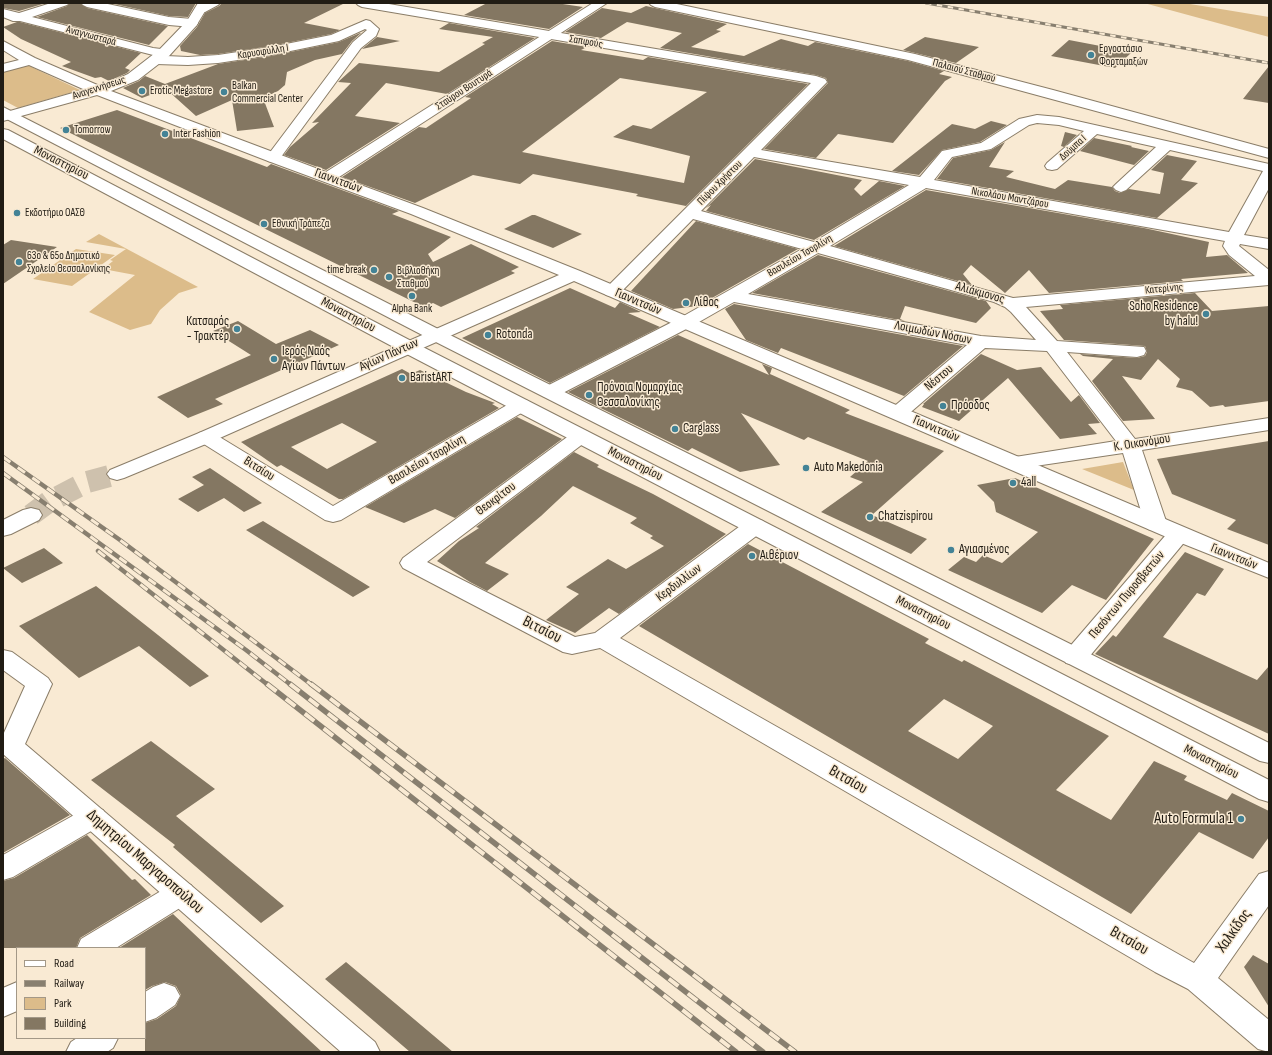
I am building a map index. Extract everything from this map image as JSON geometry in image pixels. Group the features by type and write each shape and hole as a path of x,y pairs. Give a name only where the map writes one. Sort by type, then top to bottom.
{"main road":[{"path":"3,23 63,3"},
{"path":"87,3 169,22 192,23"},
{"path":"202,6 214,3"},
{"name":"Σταύρου Βουτυρά","path":"328,178 601,3"},
{"name":"Παλαιού Σταθμού","path":"655,3 808,34 910,57 1048,93 1269,154"},
{"name":"Παλαιού Σταθμού","path":"705,3 836,30 1108,96"},
{"path":"273,158 357,45 372,33 373,29 366,24 370,4"},
{"name":"Σαπφούς","path":"370,4 810,79"},
{"name":"Αναγεννήσεως","path":"8,116 102,92 133,77 160,57 192,23 202,6"},
{"name":"Αναγνωσταρά","path":"3,13 153,52 160,57"},
{"name":"Καρυοφύλλη Ι","path":"160,57 188,61 210,60 271,51 335,38 366,24"},
{"name":"Γιαννιτσών","path":"3,45 30,61 102,92 432,217 574,275 1179,534 1269,571"},
{"path":"3,68 30,61"},
{"name":"Πίψου Χρήστου","path":"612,291 820,82 810,79"},
{"name":"Μοναστηρίου","path":"8,116 550,392 1269,754"},
{"name":"Βασιλείου Τσορλίνη","path":"550,392 686,322 815,248 923,183 948,154 986,146 1024,122 1043,120 1059,121 1094,129"},
{"path":"1094,129 1269,168"},
{"name":"Δούμπα Ι","path":"1052,166 1094,129"},
{"name":"Μοναστηρίου","path":"3,133 408,347 1269,792"},
{"path":"1121,188 1166,145"},
{"name":"Νικολάου Μαντζάρου","path":"750,152 1269,244"},
{"path":"1269,174 1231,244 1233,249 1269,279"},
{"name":"Αλιάκμονος","path":"690,213 1000,298 1011,303 1052,346 1129,445 1134,454 1156,524"},
{"name":"Αγίων Πάντων","path":"117,474 574,275"},
{"name":"Κατερίνης","path":"1011,303 1269,279"},
{"name":"Λοιμωδών Νόσων","path":"732,296 981,342 1137,351"},
{"name":"Νέστου","path":"898,413 981,342"},
{"name":"Βασιλείου Τσορλίνη","path":"333,515 521,405"},
{"name":"Κ. Οικονόμου","path":"1015,463 1269,424"},
{"name":"Βιτσίου","path":"206,436 333,515"},
{"name":"Θεοκρίτου","path":"411,563 581,436"},
{"path":"3,529 31,515"},
{"name":"Κερδυλλίων","path":"603,639 754,526"},
{"name":"Πεσόντων Πυροσβεστών","path":"1075,657 1179,534"},
{"name":"Βιτσίου","path":"411,563 572,646 603,639 1199,980 1269,1039"},
{"name":"Δημητρίου Μαργαροπούλου","path":"4,659 39,684 7,748 93,817 364,1052"},
{"path":"3,869 93,817"},
{"name":"Χαλκίδος","path":"1199,980 1269,882"},
{"path":"94,947 181,893"},
{"path":"3,1004 16,996"},
{"path":"82,1052 101,1039"}],"green space":[{"path":"1144,3 1184,3 1269,17 1269,37"},
{"path":"23,63 80,90 18,108 3,100 3,69"},
{"path":"99,234 198,287 179,293 160,310 151,324 130,330 89,312 135,275 103,269 113,261 110,260 126,249 86,242"},
{"path":"76,249 115,255 72,286 33,279"},
{"path":"1123,462 1134,490 1082,469"}],"building":[{"path":"3,3 46,3 19,11 3,8"},
{"path":"70,3 80,3 87,8 168,26 149,45 37,17 67,6"},
{"path":"110,3 196,3 188,17 169,16"},
{"path":"222,3 345,3 304,23 340,30 331,34 271,46 218,54 200,55 181,51 180,46 197,27 205,13"},
{"path":"487,3 556,3 583,7 549,29 464,15"},
{"path":"646,6 727,24 716,30 721,31 691,47 744,56 781,39 808,46 815,42 908,61 944,71 939,74 952,77 945,81 893,143 838,134 816,158 764,149 828,83 826,78 660,48 682,33 627,22 601,38 565,32 602,8 631,13"},
{"path":"17,22 141,53 125,68 130,70 127,73 109,81 101,77 95,78 62,66 71,62 21,39 3,27"},
{"path":"449,23 535,38 447,94 386,83 355,116 400,123 326,170 284,155 290,147 319,122 312,123 351,83 338,82 359,63 439,72 485,44 482,43 493,37 439,29"},
{"name":"Balkan Commercial Center","path":"360,33 342,54 315,60 287,72 285,85 278,91 263,98 274,127 237,131 232,100 196,116 166,89 142,98 123,88 139,81 145,76 165,84 218,64 271,56 339,42"},
{"path":"377,37 400,41 362,49"},
{"path":"925,37 979,47 956,63 903,50"},
{"name":"Εργοστάσιο Φορταμαξών","path":"1069,40 1132,52 1115,68 1051,56"},
{"path":"552,41 587,47 581,50 643,60 648,57 808,84 686,206 636,196 638,194 533,174 520,184 473,175 415,203 342,177 419,127 426,128 471,98 465,97","holes":["620,78 707,92 651,129 633,125 613,137 690,156 684,183 522,152"]},
{"path":"1269,66 1269,103 1243,99"},
{"path":"117,110 267,167 271,164 399,211 392,214 451,237 428,254 433,262 471,244 519,267 511,271 515,273 441,307 433,303 424,307 60,128"},
{"path":"991,121 1007,125 980,142 942,150 919,175 892,171 952,124 975,129"},
{"path":"1065,132 1077,135 1064,147 1061,146"},
{"path":"1094,138 1149,151 1134,165 1080,151"},
{"path":"1005,142 989,167 1014,171 1006,177 1055,189 1068,180 1112,187 1115,191 1120,193 1129,189 1160,194 1164,173 1151,170 1167,155 1197,161 1181,180 1198,183 1157,218 937,179 953,158 991,150"},
{"path":"755,159 862,180 854,189 861,196 879,181 905,186 814,240 706,211 711,205 706,208"},
{"path":"926,190 1144,228 1209,242 1206,257 1227,255 1248,273 1181,279 1183,281 1049,293 1029,270 1005,293 971,265 963,274 972,285 834,246"},
{"path":"532,215 582,234 553,248 504,229"},
{"path":"696,221 798,249 698,306 673,309 631,291"},
{"name":"63ο & 65o Δημοτικό Σχολείο Θεσσαλονίκης","path":"11,240 57,247 3,284 3,245"},
{"path":"818,255 986,301 991,308 976,323 905,306 900,319 905,321 752,293"},
{"path":"570,288 615,308 620,302 641,312 628,313 660,327 550,383 462,338"},
{"path":"1195,293 1212,311 1269,306 1269,401 1225,407 1223,405 1210,407 1192,391 1176,387 1180,379 1158,359 1141,380 1122,376 1155,419 1123,421 1092,381 1113,359 1083,356 1080,354 1137,358 1145,356 1147,352 1145,346 1064,340 1040,311 1063,309 1060,305"},
{"path":"734,304 963,346 904,396 781,348 778,353 746,340 725,309"},
{"path":"238,321 276,344 310,330 339,345 215,399 223,404 188,418 157,397 251,355 213,331"},
{"path":"678,335 769,375 762,364 772,368 770,374 850,410 845,413 944,451 872,515 927,539 911,554 821,512 863,482 850,477 868,461 808,437 804,440 741,413 780,465 740,472 692,448 688,451 568,392"},
{"path":"981,354 1017,370 1041,367 1071,402 1079,395 1100,423 1088,424 1097,434 1060,439 1008,378 959,421 922,407 923,404"},
{"path":"402,369 411,374 420,370 466,392 495,403 492,404 499,408 343,499 339,499 281,465 277,467 241,442","holes":["342,423 377,442 327,469 291,447"]},
{"path":"517,417 562,439 455,518 435,509 404,523 365,507"},
{"path":"1269,441 1269,545 1227,529 1236,520 1172,494 1157,459"},
{"path":"574,452 599,465 597,467 653,494 726,534 619,614 609,608 575,633 546,620 579,594 566,587 608,559 626,569 664,546 650,538 653,536 630,523 637,518 573,486 541,516 485,563 509,574 487,591 437,561 459,541 479,528 476,527"},
{"path":"210,468 262,503 244,512 224,498 198,512 178,499 204,485 192,477"},
{"path":"1015,478 1154,539 1106,600 1072,585 1042,613 948,570 964,557 976,562 983,555 1002,563 1038,532 996,512 994,502 977,485"},
{"path":"263,521 370,587 353,597 246,530"},
{"path":"748,544 929,639 925,643 962,662 964,660 1109,736 1056,790 1111,820 1154,761 1187,776 1184,780 1227,800 1232,793 1269,811 1269,837 1253,859 1199,832 1131,914 639,626","holes":["944,699 993,726 958,759 908,731"]},
{"path":"44,548 63,563 22,583 3,568"},
{"path":"1185,552 1224,569 1205,596 1197,593 1163,637 1257,680 1269,666 1269,734 1095,654 1113,635 1116,637"},
{"path":"96,586 209,676 190,687 139,646 79,678 19,626"},
{"path":"151,741 215,789 176,816 284,906 261,923 173,847 175,845 91,780"},
{"path":"5,758 70,815 3,853 3,759"},
{"path":"87,835 132,880 135,879 151,895 80,938 76,947 3,948 3,881 14,878"},
{"path":"173,914 322,1052 145,1052 146,1023 157,1019 176,1006 181,995 176,986 165,982 146,989 146,947 121,947"},
{"path":"1253,955 1269,964 1269,1007 1244,967"},
{"path":"346,962 453,1052 410,1052 325,979"}],"tunnel":[{"path":"31,515 50,501 87,482 117,474"}],"railway":[{"path":"926,3 1269,63"},
{"path":"3,457 120,540 312,685"},
{"path":"3,473 246,650 291,685"},
{"path":"98,551 268,685"},
{"path":"267,684 736,1052"},
{"path":"290,684 763,1052"},
{"path":"311,684 795,1052"}],"place":[{"name":"Εργοστάσιο Φορταμαξών","path":"1091,55"},
{"name":"Erotic Megastore","path":"142,91"},
{"name":"Balkan Commercial Center","path":"224,92"},
{"name":"Tomorrow","path":"66,130"},
{"name":"Inter Fashion","path":"165,134"},
{"name":"Εκδοτήριο ΟΑΣΘ","path":"17,213"},
{"name":"Εθνική Τράπεζα","path":"264,224"},
{"name":"63ο & 65o Δημοτικό Σχολείο Θεσσαλονίκης","path":"19,262"},
{"name":"time break","path":"374,270"},
{"name":"Βιβλιοθήκη Σταθμού","path":"389,277"},
{"name":"Alpha Bank","path":"412,296"},
{"name":"Λίθος","path":"686,303"},
{"name":"Soho Residence by halu!","path":"1206,314"},
{"name":"Κατσαρός - Τρακτέρ","path":"237,329"},
{"name":"Rotonda","path":"488,335"},
{"name":"Ιερός Ναός Αγίων Πάντων","path":"274,359"},
{"name":"BaristART","path":"402,378"},
{"name":"Πρόνοια Νομαρχίας Θεσσαλονίκης","path":"589,395"},
{"name":"Πρόοδος","path":"943,406"},
{"name":"Carglass","path":"675,429"},
{"name":"Auto Makedonia","path":"806,468"},
{"name":"4all","path":"1013,483"},
{"name":"Chatzispirou","path":"870,517"},
{"name":"Αγιασμένος","path":"951,550"},
{"name":"Αιθέριον","path":"752,556"},
{"name":"Auto Formula 1","path":"1241,819"}]}
